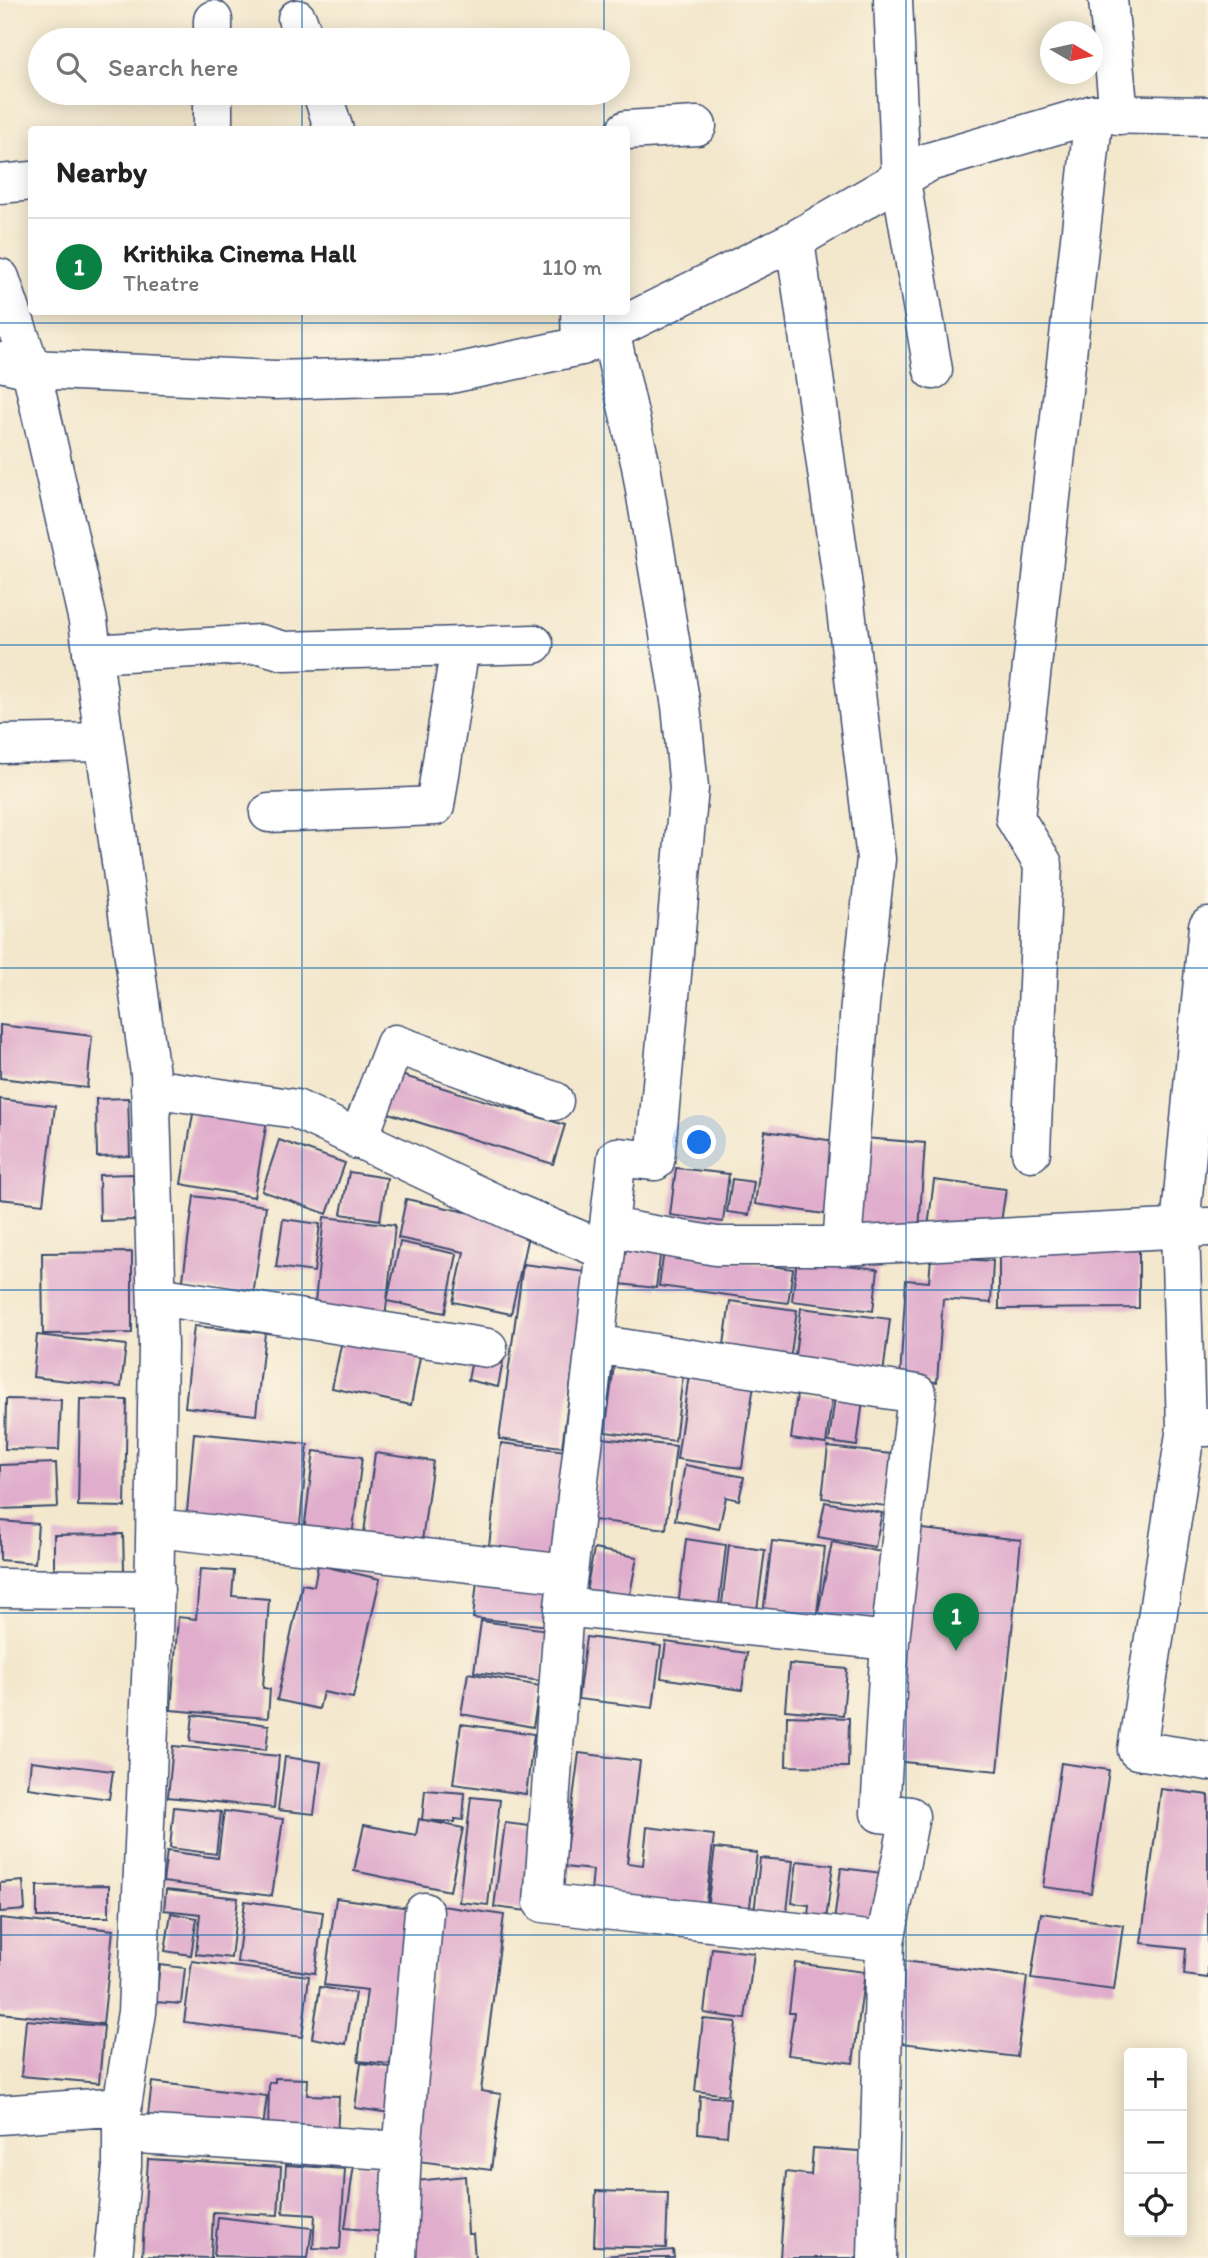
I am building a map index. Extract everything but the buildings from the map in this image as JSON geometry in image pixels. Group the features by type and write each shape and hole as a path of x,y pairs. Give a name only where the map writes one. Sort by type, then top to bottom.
{"street":[{"path":"893,0 901,181 933,370"},
{"path":"1031,1152 1043,864 1016,818 1107,115 1108,0"},
{"path":"213,105 213,126"},
{"path":"326,105 333,126"},
{"path":"630,312 796,240 901,181 929,162 1107,115 1208,116"},
{"path":"630,130 696,125"},
{"path":"0,184 28,181"},
{"path":"796,240 844,594 876,859 860,1004 842,1246"},
{"path":"0,278 15,366 88,621 150,1088 157,1296 155,1590 137,2012 122,2119 113,2258"},
{"path":"15,366 275,380 446,374 590,329 622,315"},
{"path":"590,329 642,466 681,706 689,788 655,1161 617,1157 566,1590 543,1903 885,1942"},
{"path":"92,654 260,644 284,651 534,643"},
{"path":"269,813 435,806 460,646"},
{"path":"0,744 104,742"},
{"path":"1208,926 1194,1228 1197,1427 1137,1750 1208,1761"},
{"path":"358,1140 395,1044 554,1101"},
{"path":"150,1088 296,1108 358,1140 607,1239 716,1246 842,1246 1194,1228"},
{"path":"157,1296 488,1348"},
{"path":"595,1344 917,1394 890,1641 880,1813 910,1816 885,1942 877,2258"},
{"path":"156,1528 890,1641"},
{"path":"0,1588 155,1590"},
{"path":"397,2258 402,2151 424,1912"},
{"path":"0,2115 122,2119 402,2151"}],"place":[{"name":"Krithika Cinema Hall","path":"956,1651"}]}
